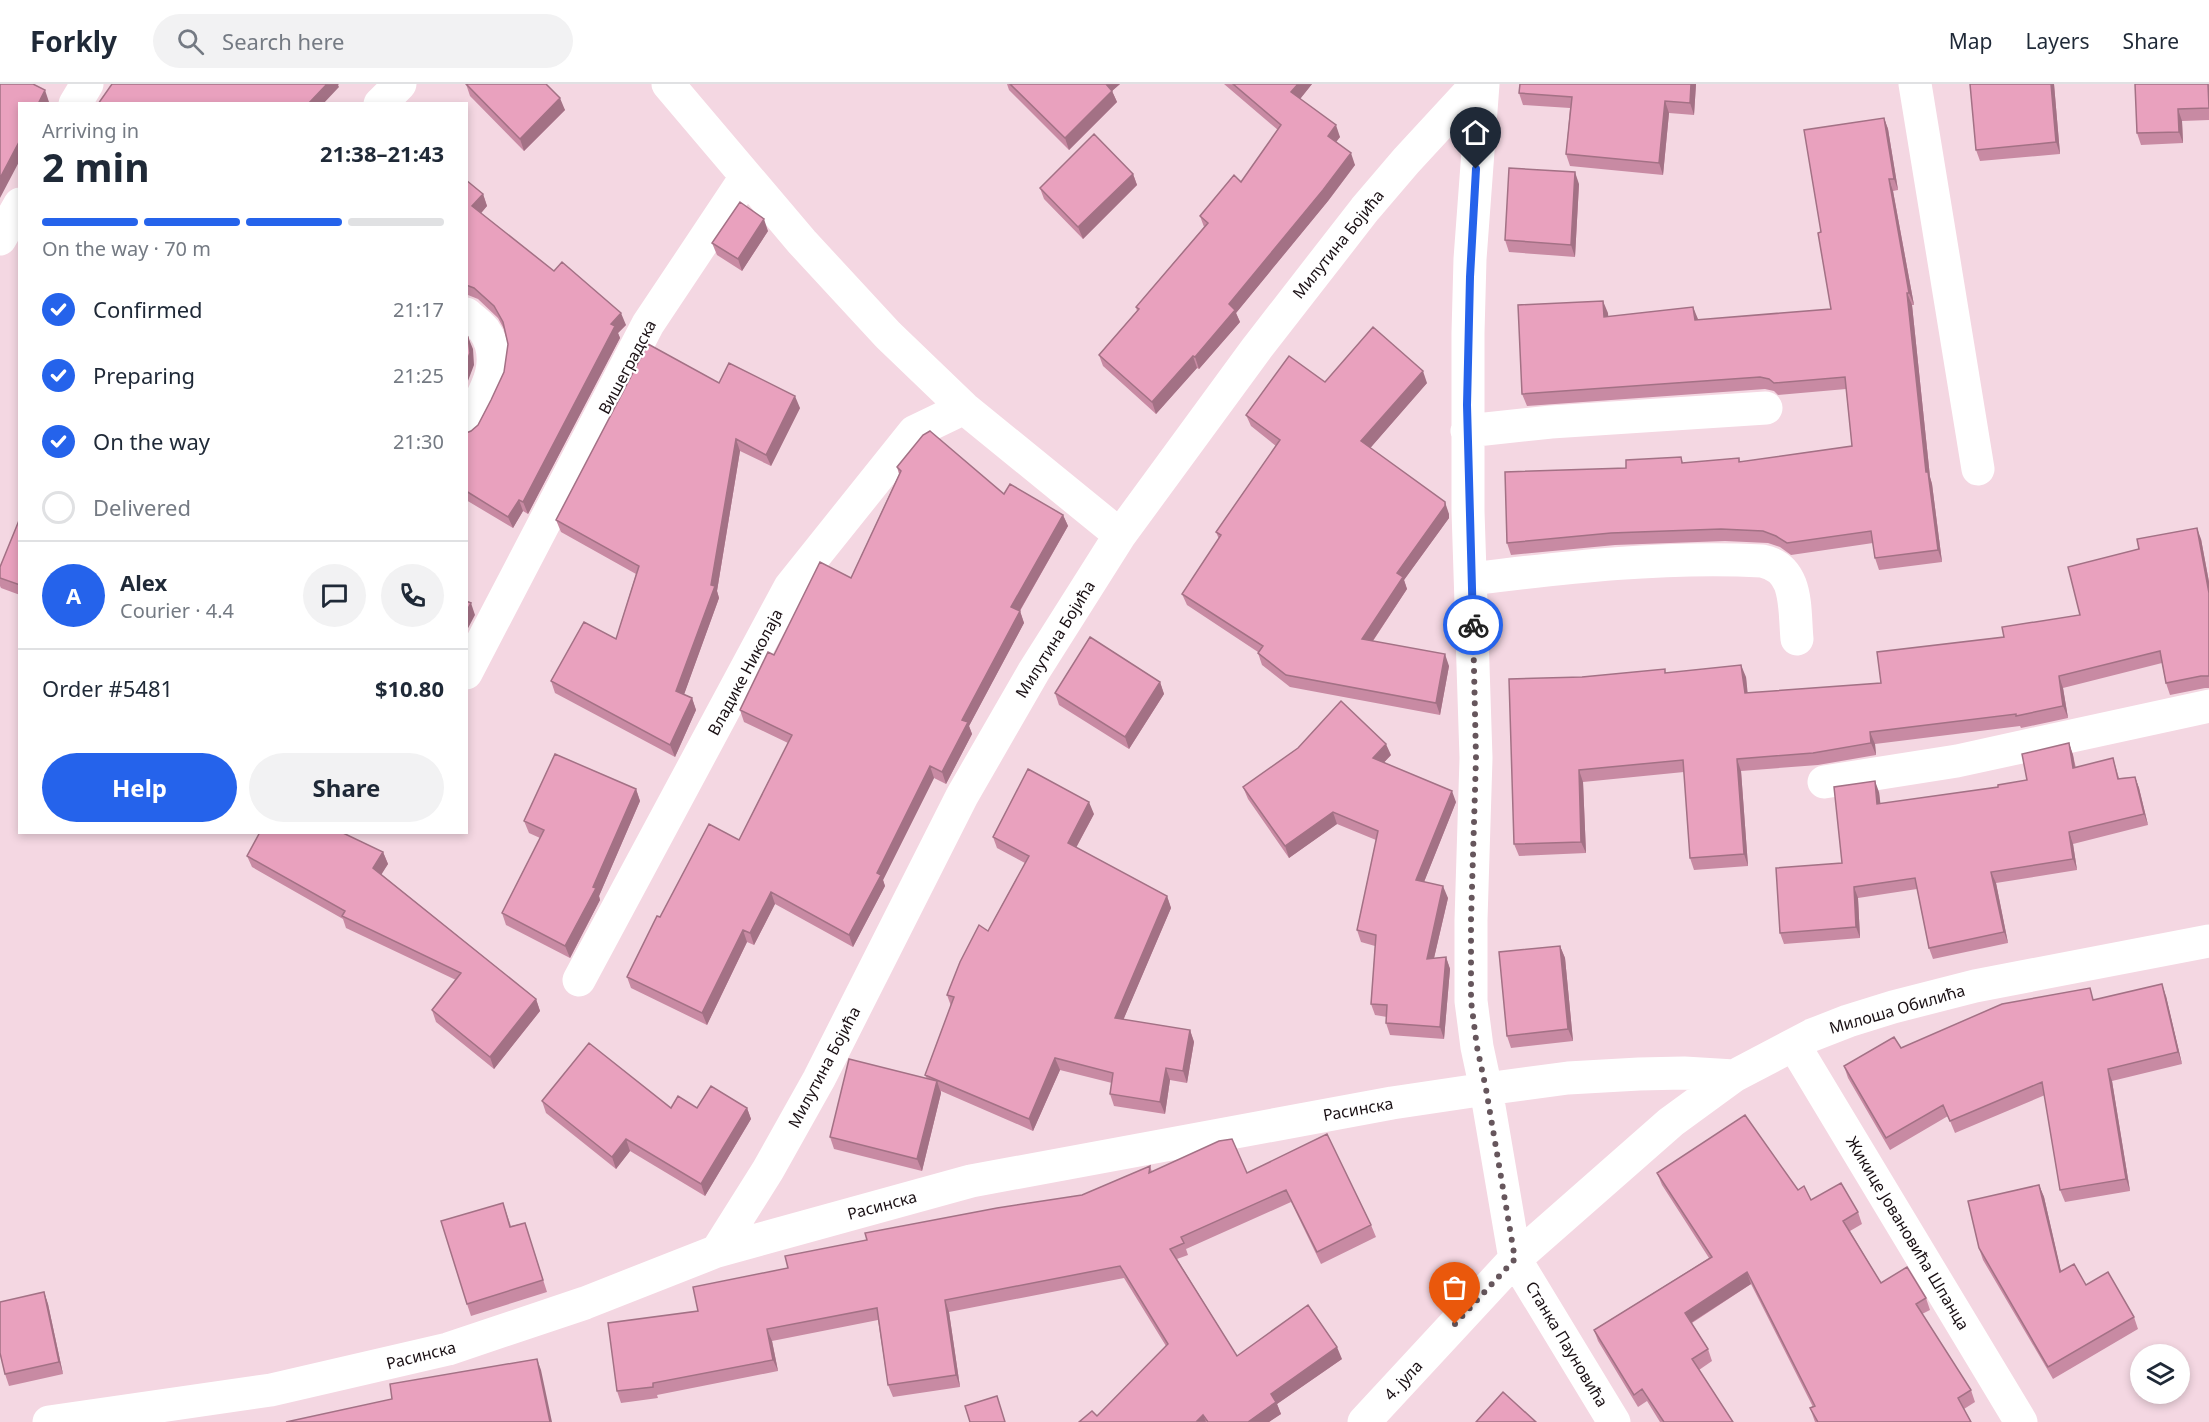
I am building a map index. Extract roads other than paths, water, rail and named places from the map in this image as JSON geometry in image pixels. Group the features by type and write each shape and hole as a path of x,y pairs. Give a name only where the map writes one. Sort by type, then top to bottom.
{"street":[{"path":"76,102 87,84"},
{"path":"383,102 400,84"},
{"path":"668,84 842,287 888,335 964,408 1120,535"},
{"name":"Милутина Бојића","path":"717,1251 768,1170 819,1079 962,796 1034,671 1120,535 1257,348 1345,234 1406,161 1477,84"},
{"name":"Станка Пауновића","path":"1483,84 1470,259 1467,431 1476,758 1471,1001 1477,1047 1515,1259 1614,1422"},
{"path":"1915,84 1978,469"},
{"name":"Вишеградска","path":"468,669 648,324 746,177"},
{"path":"0,239 18,208"},
{"path":"468,316 483,330 494,350 492,377 468,423"},
{"name":"Владике Николаја","path":"579,980 790,587 914,432 964,408"},
{"path":"1467,431 1766,408"},
{"path":"1472,579 1541,570 1661,561 1733,559 1774,563 1786,574 1792,588 1797,639"},
{"path":"1824,782 1958,761 2209,706"},
{"name":"Милоша Обилића","path":"1515,1259 1671,1122 1734,1076 1794,1045 1848,1021 1965,989 2209,940"},
{"name":"Жикице Јовановића Шпанца","path":"1794,1045 2021,1422"},
{"name":"Расинска","path":"49,1422 144,1415 271,1390 448,1349 585,1303 717,1251 971,1181 1371,1107 1486,1089 1568,1078 1639,1074 1684,1073 1734,1076"},
{"name":"4. јула","path":"1365,1422 1515,1259"}]}
